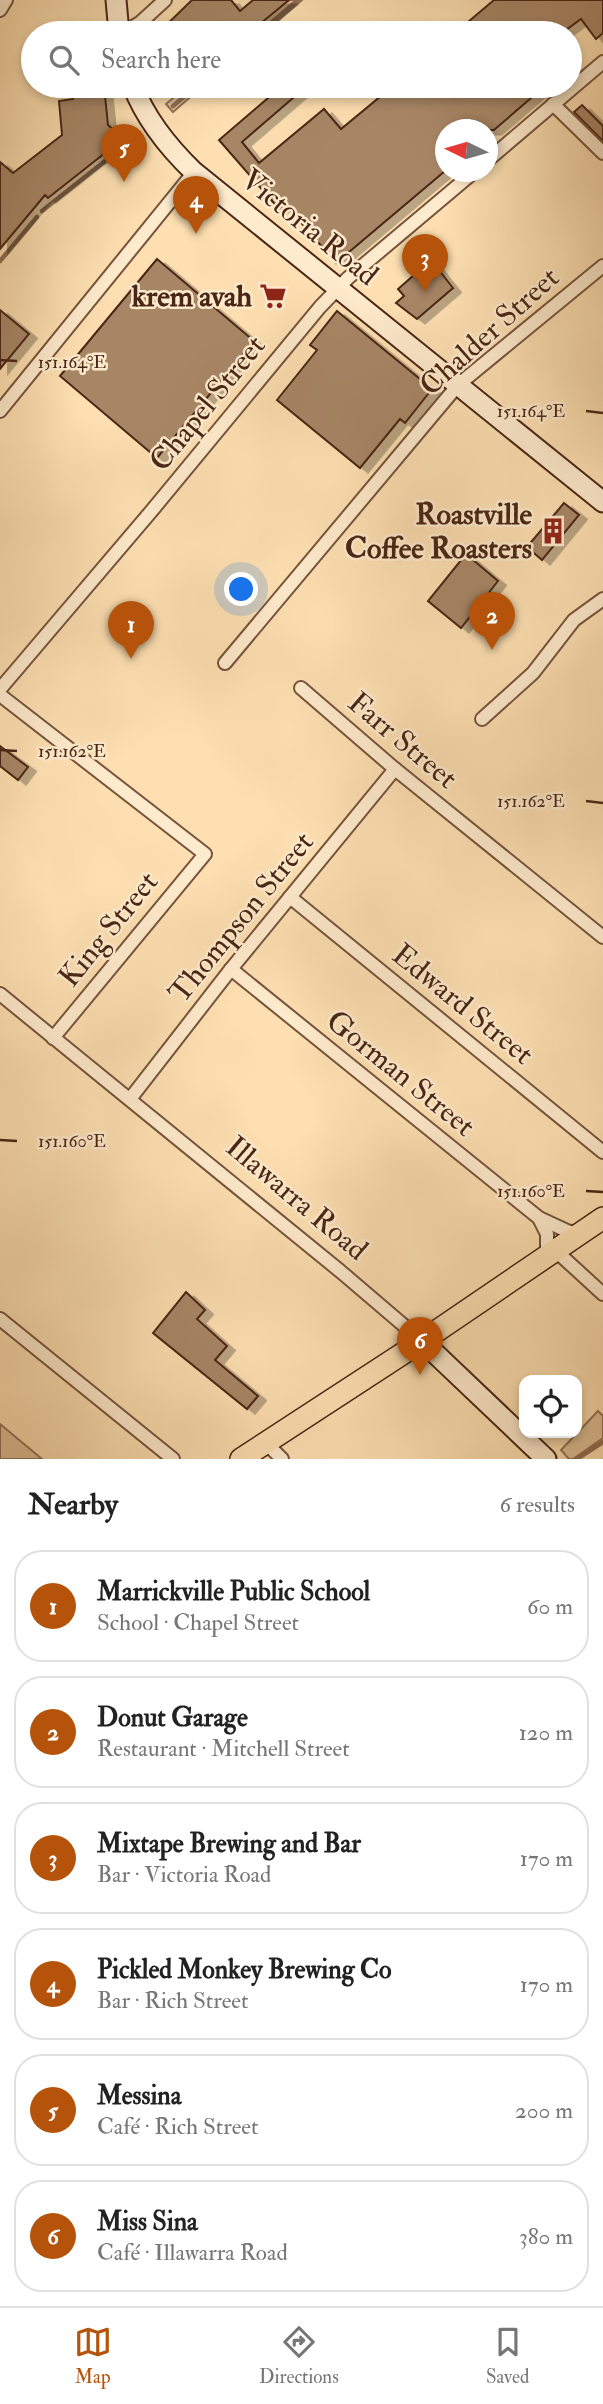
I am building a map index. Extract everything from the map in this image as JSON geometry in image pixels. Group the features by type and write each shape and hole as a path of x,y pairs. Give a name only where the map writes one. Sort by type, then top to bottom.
{"main road":[{"path":"116,0 119,21"},
{"name":"Victoria Road","path":"140,98 167,146 194,172 603,502"},
{"path":"242,1459 422,1342 603,1217"},
{"name":"Illawarra Road","path":"422,1342 546,1459"}],"street":[{"path":"0,10 6,0"},
{"path":"142,21 165,0"},
{"path":"582,80 603,62"},
{"path":"498,151 560,98"},
{"path":"553,104 603,153"},
{"path":"0,411 194,172"},
{"name":"Chapel Street","path":"0,689 338,288 462,182"},
{"name":"Chalder Street","path":"225,663 458,385 603,266"},
{"path":"482,719 533,673 574,620 603,599"},
{"name":"Farr Street","path":"301,688 395,769 603,937"},
{"name":"King Street","path":"0,695 205,854 53,1038"},
{"name":"Thompson Street","path":"130,1099 231,969 395,769"},
{"name":"Edward Street","path":"290,897 603,1152"},
{"name":"Gorman Street","path":"231,969 539,1218 566,1231 580,1234"},
{"name":"Illawarra Road","path":"0,994 330,1262 422,1342"},
{"path":"539,1218 552,1254 603,1294"},
{"path":"0,1319 173,1459"},
{"path":"266,1443 282,1459"}],"shaded area":[{"path":"288,0 302,0 278,21 263,21"},
{"path":"173,98 189,98 173,112 166,104"},
{"path":"598,1411 603,1416 603,1438 573,1459 569,1459 561,1450 572,1438 582,1438 582,1428"},
{"path":"0,1424 42,1459 0,1459"}],"building":[{"path":"192,0 231,0 240,11 253,0 289,0 264,21 170,21"},
{"path":"494,0 603,0 603,33 596,39 581,19 469,21"},
{"path":"105,98 108,125 124,138 48,198 45,195 0,249 0,162 13,173 62,135 59,101"},
{"path":"268,98 293,98 242,142 259,163 324,109 341,129 378,98 531,98 498,127 498,119 435,119 435,179 336,263 285,204 279,209 219,140"},
{"path":"582,105 603,126 603,141 574,112"},
{"path":"157,259 254,341 157,458 60,376"},
{"path":"431,260 453,288 417,319 396,303 404,296 398,289"},
{"path":"0,310 29,334 0,369"},
{"path":"337,311 432,389 405,423 400,419 360,468 277,400 317,350 310,345"},
{"name":"Roastville Coffee Roasters","path":"564,503 579,515 542,560 527,547"},
{"path":"466,554 498,581 461,628 428,601"},
{"path":"0,746 28,767 18,780 0,766"},
{"path":"186,1292 205,1310 197,1319 227,1346 215,1360 258,1396 247,1409 153,1333"}],"waterway":[{"path":"273,21 298,0"},
{"path":"173,106 183,98"},
{"path":"42,211 129,142"},
{"path":"0,261 37,217"},
{"path":"577,1459 603,1442"}],"place":[{"name":"Messina","path":"124,182"},
{"name":"Pickled Monkey Brewing Co","path":"196,234"},
{"name":"Mixtape Brewing and Bar","path":"425,292"},
{"name":"krem avah","path":"273,296"},
{"name":"Roastville Coffee Roasters","path":"553,531"},
{"name":"Donut Garage","path":"492,650"},
{"name":"Marrickville Public School","path":"131,659"},
{"name":"Miss Sina","path":"420,1375"}]}
